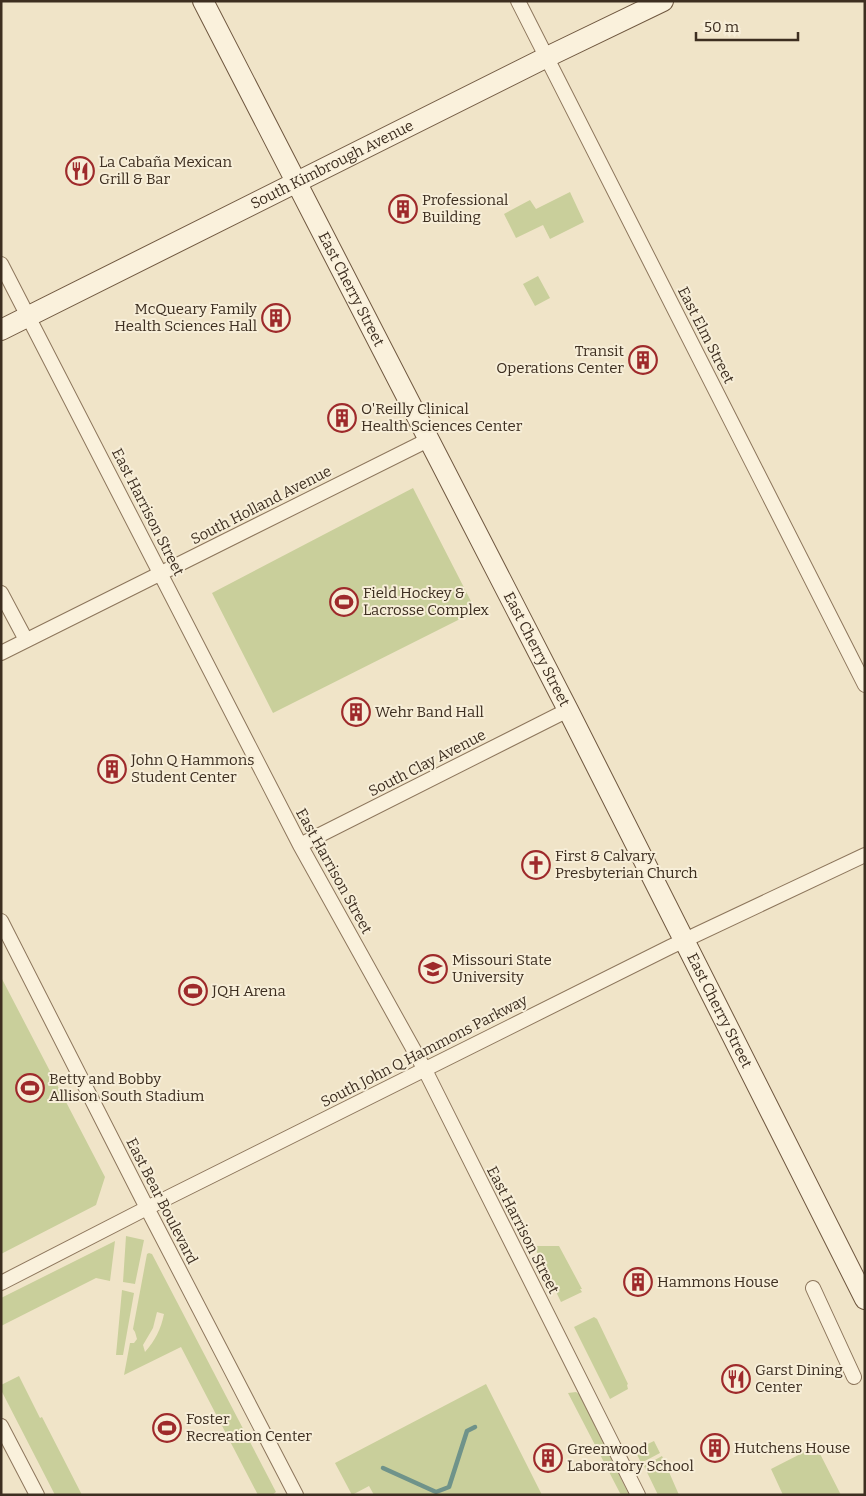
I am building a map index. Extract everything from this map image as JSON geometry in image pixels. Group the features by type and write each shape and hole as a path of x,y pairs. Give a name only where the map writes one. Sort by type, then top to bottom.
{"street":[{"name":"East Cherry Street","path":"203,1 568,710 865,1299"},
{"name":"East Elm Street","path":"518,1 865,685"},
{"name":"South Kimbrough Avenue","path":"1,330 663,1"},
{"name":"East Harrison Street","path":"1,264 300,844 425,1070 638,1495"},
{"name":"South Holland Avenue","path":"1,653 428,440"},
{"path":"1,593 26,640"},
{"name":"South Clay Avenue","path":"300,844 568,710"},
{"name":"South John Q Hammons Parkway","path":"1,1283 147,1208 684,940 865,855"},
{"name":"East Bear Boulevard","path":"1,921 296,1495"},
{"path":"813,1288 854,1377"},
{"path":"1,1426 37,1495"}],"green space":[{"path":"570,192 584,222 550,239 543,225 516,238 504,214 530,200 536,209"},
{"path":"538,276 550,298 535,306 523,284"},
{"name":"Field Hockey & Lacrosse Complex","path":"413,488 476,611 273,713 212,593"},
{"name":"Betty and Bobby Allison South Stadium","path":"1,977 105,1177 96,1205 1,1254"},
{"path":"126,1236 144,1240 135,1284 123,1282"},
{"path":"115,1241 110,1281 96,1278 1,1326 1,1298"},
{"path":"534,1246 559,1246 582,1292 561,1302"},
{"path":"147,1254 152,1254 276,1492 272,1495 258,1495 181,1347 124,1375 130,1343 134,1343 137,1339 133,1329","holes":["157,1312 164,1314 157,1334 145,1352 143,1345 153,1328"]},
{"path":"122,1290 134,1293 123,1355 116,1355"},
{"path":"594,1317 597,1319 628,1384 628,1389 610,1399 574,1327"},
{"path":"19,1376 82,1495 55,1495 1,1390 1,1385"},
{"path":"486,1384 542,1495 374,1495 369,1486 352,1495 335,1463"},
{"path":"576,1392 579,1394 629,1495 621,1495 568,1393"},
{"path":"654,1441 660,1453 641,1463 635,1450"},
{"path":"816,1446 841,1495 783,1495 771,1469"},
{"path":"662,1456 679,1495 658,1495 644,1466"}],"waterway":[{"path":"383,1468 436,1492 449,1487 467,1431 475,1427"}],"place":[{"name":"La Cabaña Mexican Grill & Bar","path":"80,171"},
{"name":"Professional Building","path":"403,209"},
{"name":"McQueary Family Health Sciences Hall","path":"276,318"},
{"name":"Transit Operations Center","path":"643,360"},
{"name":"O'Reilly Clinical Health Sciences Center","path":"342,418"},
{"name":"Field Hockey & Lacrosse Complex","path":"344,602"},
{"name":"Wehr Band Hall","path":"356,712"},
{"name":"John Q Hammons Student Center","path":"112,769"},
{"name":"First & Calvary Presbyterian Church","path":"536,865"},
{"name":"Missouri State University","path":"433,969"},
{"name":"JQH Arena","path":"193,991"},
{"name":"Betty and Bobby Allison South Stadium","path":"30,1088"},
{"name":"Hammons House","path":"638,1282"},
{"name":"Garst Dining Center","path":"736,1379"},
{"name":"Foster Recreation Center","path":"167,1428"},
{"name":"Hutchens House","path":"715,1448"},
{"name":"Greenwood Laboratory School","path":"548,1458"}]}
